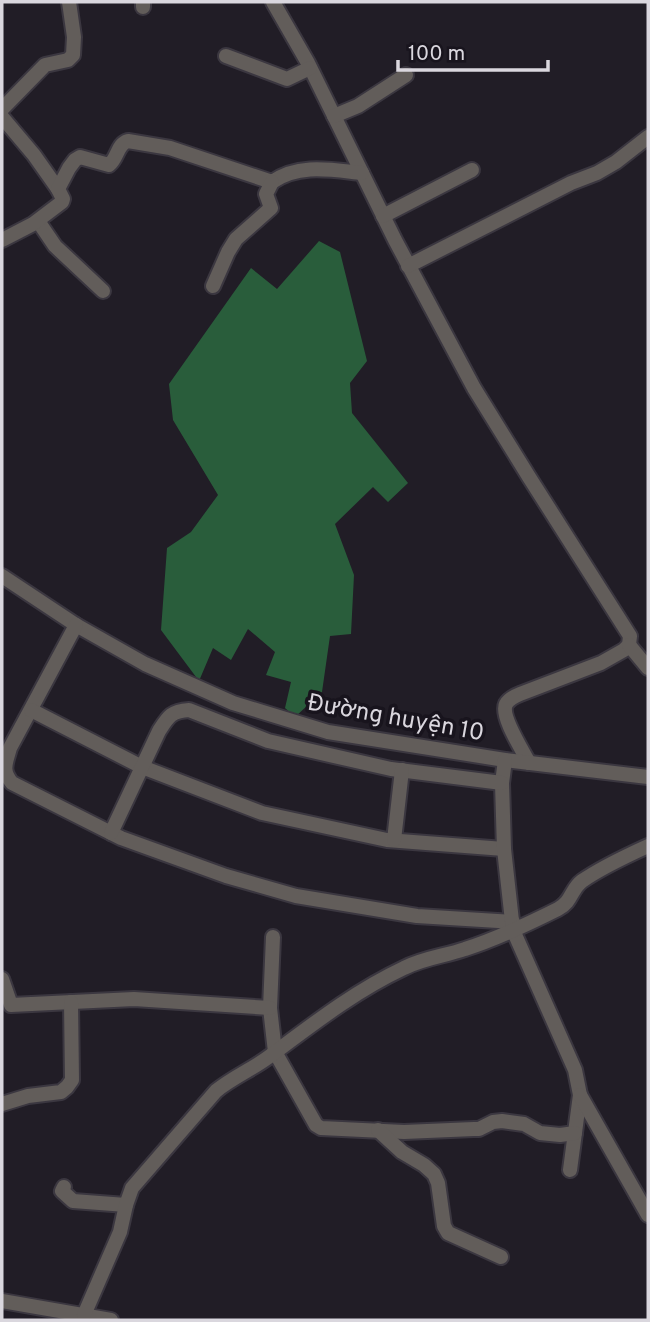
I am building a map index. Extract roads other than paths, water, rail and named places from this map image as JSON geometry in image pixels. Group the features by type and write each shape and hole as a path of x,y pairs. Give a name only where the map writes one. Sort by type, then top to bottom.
{"street":[{"path":"2,109 44,65 68,60 73,55 74,37 69,2"},
{"path":"273,2 310,68 408,266 474,388 630,636 629,645 615,656 520,694 506,703 506,718 529,762"},
{"path":"226,56 287,79 310,68"},
{"path":"334,116 358,106 406,75"},
{"path":"2,117 34,155 58,189 63,201 38,220 2,240"},
{"path":"408,266 571,183 597,173 648,137"},
{"path":"58,189 75,160 80,157 109,165 121,144 128,141 170,148 272,182"},
{"path":"213,286 236,239 271,208 266,194 272,182 295,172 320,168 362,173"},
{"path":"383,216 472,170"},
{"path":"38,220 55,246 103,291"},
{"name":"Đường huyện 10","path":"2,576 76,625 145,664 233,703 328,732 505,760 648,777"},
{"path":"76,625 10,747 5,765 6,776 12,783 121,838 226,876 296,897 416,916 513,926"},
{"path":"629,645 648,668"},
{"path":"30,709 142,767 262,813 394,840 504,849"},
{"path":"111,833 159,731 168,716 179,710 189,710 268,741 402,770 502,783"},
{"path":"505,760 502,783 504,849 513,926 575,1070 579,1086 570,1170"},
{"path":"394,840 402,770"},
{"path":"84,1315 120,1232 129,1194 138,1180 226,1082 275,1052 361,992 405,967 466,949 566,904 582,882 648,846"},
{"path":"273,937 270,1008 275,1052 316,1125 321,1128 404,1132 479,1129 502,1121 524,1124 540,1133 575,1133"},
{"path":"2,979 12,1005 134,999 270,1008"},
{"path":"2,1104 27,1096 61,1093 72,1080 71,1002"},
{"path":"580,1095 648,1215"},
{"path":"378,1130 402,1152 434,1174 438,1183 444,1226 448,1233 501,1257"},
{"path":"64,1187 62,1191 73,1201 126,1205"},
{"path":"2,1301 105,1320"}]}
